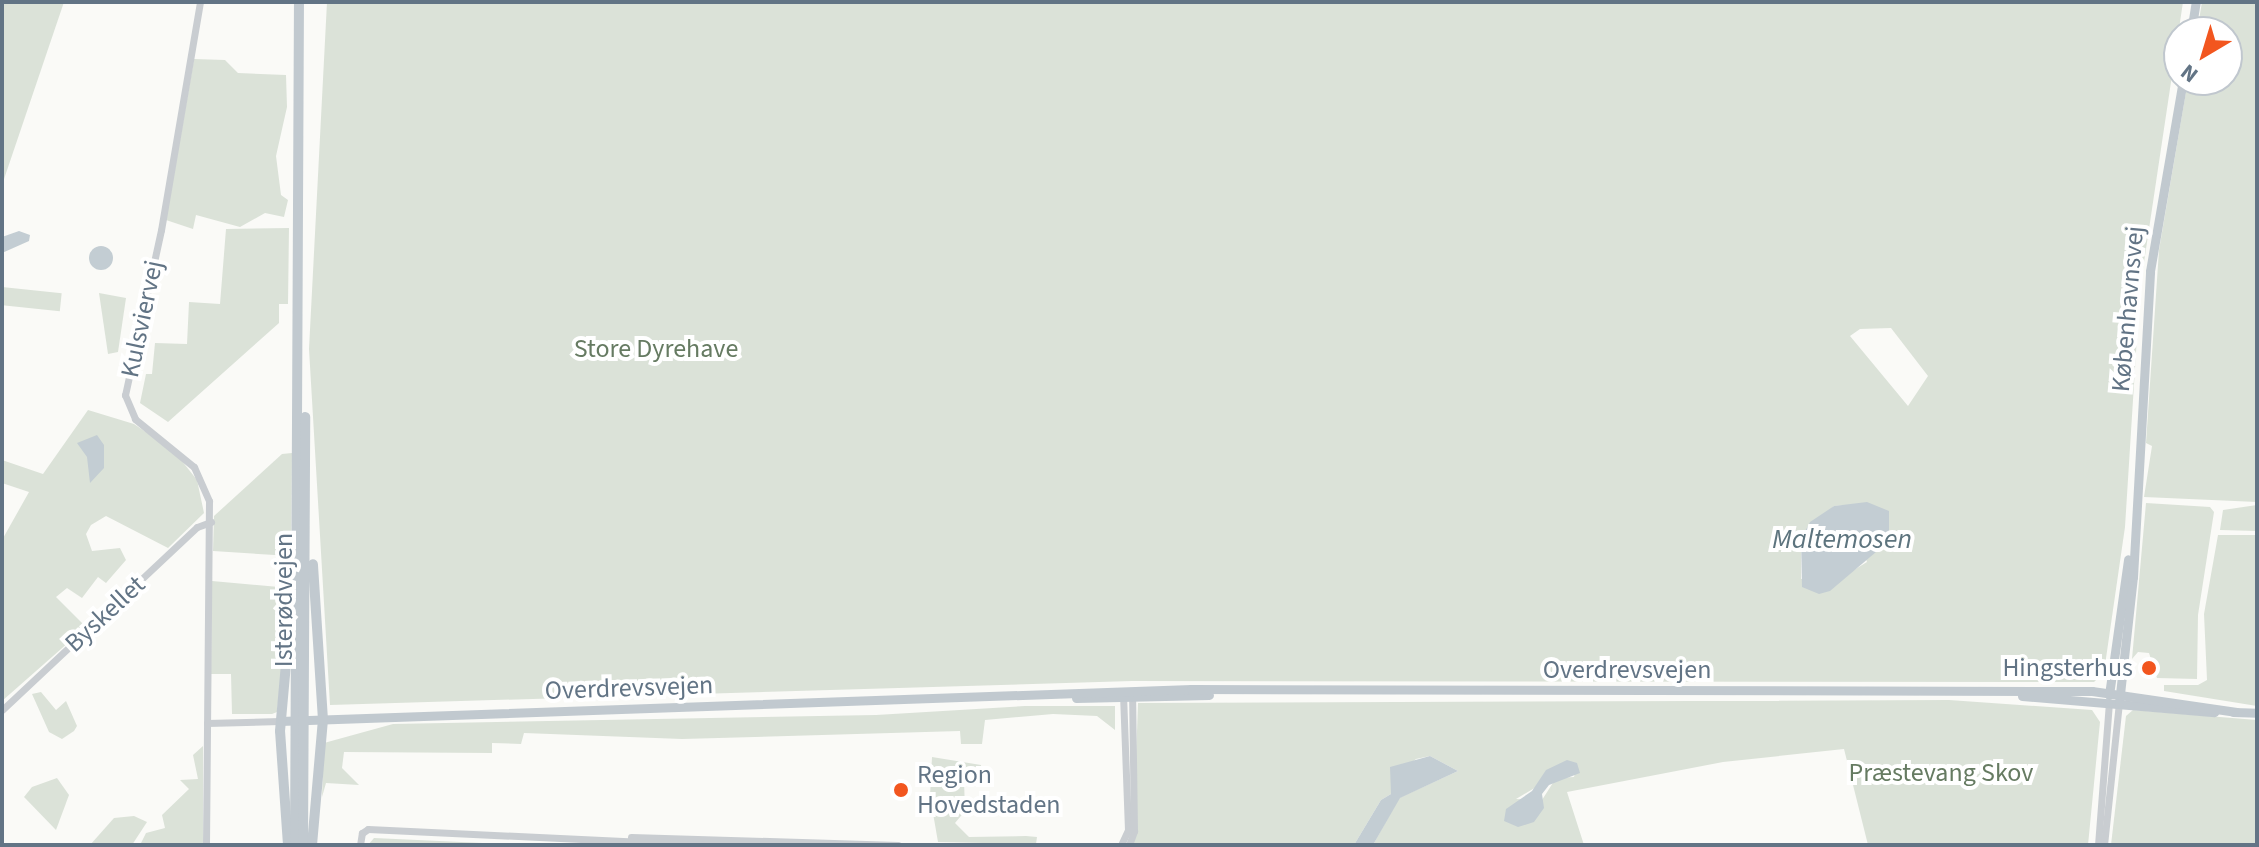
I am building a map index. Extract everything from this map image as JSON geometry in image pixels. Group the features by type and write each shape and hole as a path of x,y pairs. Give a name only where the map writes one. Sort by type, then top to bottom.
{"highway":[{"name":"Isterødvejen","path":"295,845 300,356 299,2"},
{"name":"Isterødvejen","path":"300,356 307,524 303,845"},
{"path":"307,524 321,720 312,845"},
{"path":"288,845 283,721 299,554"}],"main road":[{"name":"Københavnsvej","path":"2114,698 2132,545 2150,271 2180,96"},
{"name":"Overdrevsvejen","path":"283,721 1243,693 2011,694 2114,698 2257,713"},
{"name":"Overdrevsvejen","path":"2011,694 2041,699 2114,698"}],"street":[{"name":"Kulsviervej","path":"200,2 159,242 125,395 135,419 194,467 207,491 211,522 206,845"},
{"name":"Byskellet","path":"2,710 197,527 211,522"},
{"path":"1121,845 1128,830 1127,694"},
{"path":"1127,694 1134,831 1129,845"},
{"name":"Københavnsvej","path":"2101,845 2114,698"},
{"name":"Overdrevsvejen","path":"207,723 283,721"},
{"path":"360,845 362,833 368,829 702,845"},
{"path":"595,840 898,845"}],"green space":[{"path":"2,2 64,2 2,185"},
{"name":"Store Dyrehave","path":"327,2 2183,2 2181,16 2163,16 2163,96 2169,96 2140,289 2125,527 2104,672 2094,682 1132,681 330,705 309,349","holes":["1891,328 1928,376 1908,406 1850,336 1860,329","1847,505 1867,562 1844,576 1801,579 1801,539 1834,506"]},
{"path":"2202,2 2257,2 2257,502 2144,497 2152,446 2146,443 2159,250 2185,96 2243,96 2243,16 2200,16"},
{"path":"194,59 225,60 238,73 286,75 287,107 276,156 281,195 288,200 284,217 265,213 240,227 196,215 193,229 166,220"},
{"path":"289,228 288,304 279,304 279,323 168,422 140,403 146,374 152,374 155,343 187,344 189,302 220,304 226,229"},
{"path":"2,287 62,293 60,311 2,305"},
{"path":"99,293 126,298 118,352 108,354"},
{"path":"88,410 134,424 174,451 197,480 204,513 168,548 106,516 91,525 86,534 92,551 120,548 126,560 106,583 98,577 82,598 67,588 56,597 86,627 2,701 2,540 29,492 2,483 2,460 43,474"},
{"path":"292,453 291,556 213,551 214,516 282,454"},
{"path":"2146,503 2210,507 2214,512 2198,615 2197,679 2157,678 2149,653 2138,652 2132,659"},
{"path":"2257,505 2257,531 2220,530 2223,510"},
{"path":"2218,535 2257,535 2257,706 2164,691 2164,685 2198,685 2207,680 2204,614"},
{"path":"212,581 290,588 277,712 232,714 231,674 211,674"},
{"path":"41,692 56,710 66,701 77,726 62,739 49,732 32,694"},
{"name":"Præstevang Skov","path":"1949,700 2092,710 2100,722 2088,845 1868,845 1844,749 1723,762 1567,792 1584,845 1373,845 1399,798 1458,771 1430,756 1416,759 1392,780 1391,794 1381,800 1354,845 1133,845 1138,703","holes":["1577,763 1574,777 1556,778 1542,800 1516,799"]},
{"path":"1025,706 1115,706 1115,730 1097,716 1053,714 985,720 982,744 961,744 960,731 682,739 524,733 521,744 492,743 492,753 344,752 342,768 359,785 326,783 322,797 324,743 393,724 876,715"},
{"path":"2133,710 2257,720 2257,845 2111,845 2126,716"},
{"path":"203,746 203,845 140,845 146,833 165,828 162,815 189,789 180,780 198,779 193,755"},
{"path":"932,757 981,765 982,777 964,780 965,811 955,823 969,837 1037,837 1036,844 938,842 930,796"},
{"path":"57,778 69,795 56,830 24,797 32,787"},
{"path":"134,816 147,822 132,845 90,845 114,818"},
{"path":"374,838 524,845 368,845"}],"water":[{"path":"19,231 30,235 29,241 2,253 2,237"},
{"path":"101,246 110,249 113,258 110,267 101,270 92,267 89,258 92,249"},
{"path":"97,435 104,445 104,468 90,483 87,457 77,443"},
{"name":"Maltemosen","path":"1867,502 1889,511 1889,541 1830,591 1819,594 1802,587 1801,539 1810,522 1834,506"},
{"path":"1430,756 1458,771 1400,798 1373,845 1354,845 1381,800 1391,794 1390,767"},
{"path":"1567,760 1577,763 1580,773 1549,785 1542,794 1544,808 1534,822 1518,827 1504,821 1506,809 1532,791 1546,770"}],"place":[{"name":"Hingsterhus","path":"2149,668"},
{"name":"Region Hovedstaden","path":"901,790"}]}
